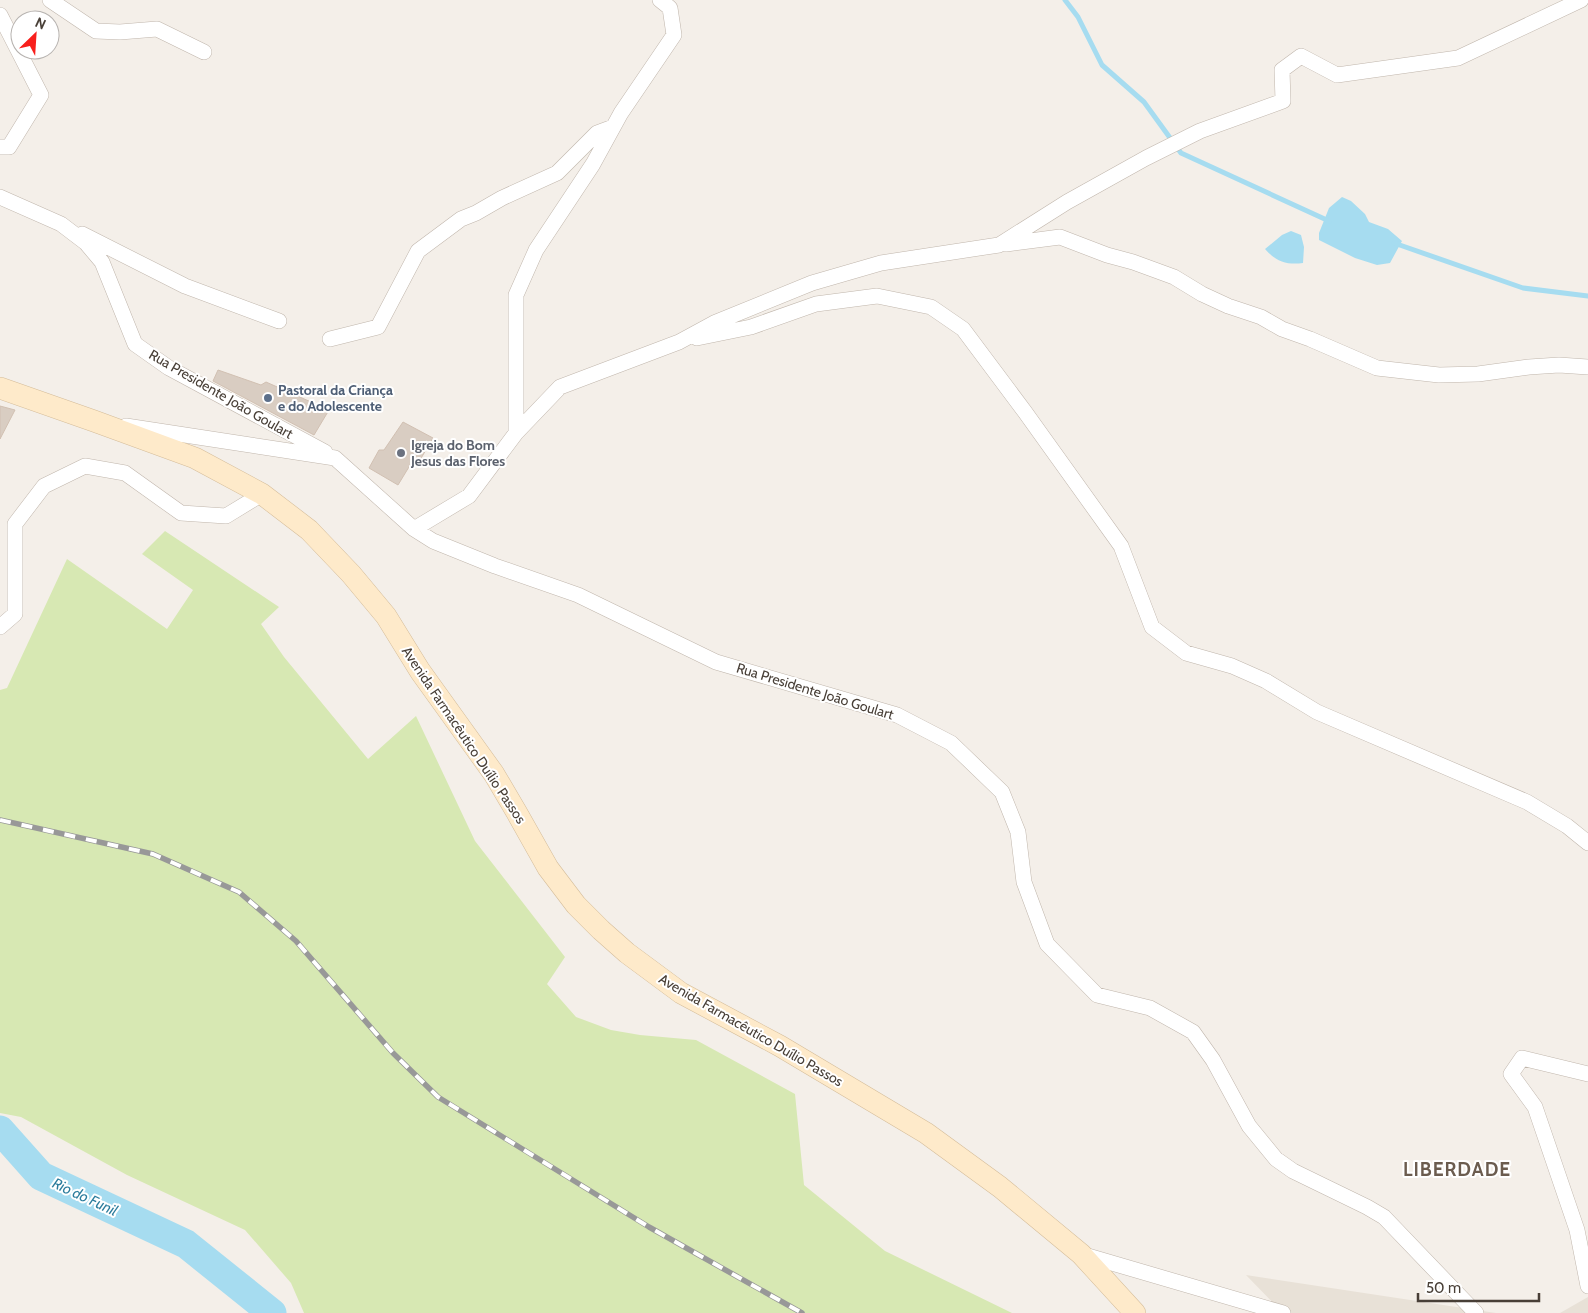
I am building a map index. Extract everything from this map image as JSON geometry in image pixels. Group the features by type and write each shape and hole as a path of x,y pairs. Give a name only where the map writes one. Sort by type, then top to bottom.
{"main road":[{"name":"Avenida Farmacêutico Duílio Passos","path":"0,388 94,420 195,458 262,494 309,530 386,616 420,671 494,774 548,868 571,900 601,930 627,953 681,992 788,1051 926,1133 1000,1187 1081,1254 1135,1313"}],"street":[{"path":"50,0 96,31 120,32 157,29 204,52"},
{"path":"516,433 516,295 536,250 593,164 621,113 674,36 670,8 660,0"},
{"path":"999,245 1067,202 1146,158 1200,131 1283,102 1282,70 1301,56 1337,75 1458,58 1581,0"},
{"path":"0,15 41,96 9,146 0,146"},
{"path":"330,339 378,327 418,251 461,219 476,214 502,198 557,173 597,133 613,127"},
{"name":"Rua Presidente João Goulart","path":"0,197 60,224 86,243 102,262 136,344 169,368 335,458 414,529 434,541 495,566 578,595 716,662 897,715 951,743 1002,792 1018,832 1024,882 1047,944 1097,995 1150,1008 1193,1032 1213,1060 1249,1126 1276,1159 1293,1172 1384,1217 1476,1313"},
{"path":"60,224 185,286 278,321"},
{"path":"414,529 469,496 516,433 560,387 679,342 714,323 812,282 881,263 999,245 1060,237 1107,256 1134,262 1174,277 1202,294 1228,306 1262,317 1282,329 1377,368 1439,374 1478,374 1559,365 1588,367"},
{"path":"679,342 751,327 816,304 877,296 931,307 963,329 1121,546 1152,627 1186,653 1232,666 1266,681 1317,712 1528,802 1567,826 1588,843"},
{"name":"Rua Presidente João Goulart","path":"94,420 335,458"},
{"path":"0,627 15,614 15,524 44,486 85,466 125,473 181,513 226,516 262,494"},
{"path":"1588,1074 1522,1058 1511,1074 1535,1107 1582,1230 1588,1286"},
{"path":"1081,1254 1283,1313"}],"shaded area":[{"path":"1246,1275 1496,1313 1283,1313"},
{"path":"1588,1297 1588,1313 1560,1313"}],"green space":[{"path":"165,531 279,607 261,624 284,657 368,759 416,716 475,841 565,957 547,984 576,1017 611,1030 640,1035 696,1040 795,1094 804,1185 885,1251 1012,1313 304,1313 291,1283 245,1230 127,1175 21,1117 0,1113 0,690 7,688 67,559 167,629 193,590 142,554"}],"water":[{"path":"1342,197 1351,201 1365,214 1369,222 1388,229 1402,241 1390,263 1377,265 1355,258 1319,240 1319,233 1329,208"},
{"path":"1291,231 1301,235 1304,247 1303,263 1282,262 1265,249 1282,235"}],"building":[{"name":"Pastoral da Criança e do Adolescente","path":"218,370 261,385 266,382 329,410 314,435 213,381"},
{"path":"0,406 15,410 0,439"},
{"name":"Igreja do Bom Jesus das Flores","path":"403,422 433,438 420,460 415,457 398,485 369,468 379,450 384,450"}],"waterway":[{"path":"1065,0 1078,17 1102,65 1144,102 1181,153 1329,221"},
{"path":"1394,243 1523,288 1588,296"},
{"name":"Rio do Funil","path":"0,1130 41,1176 186,1244 272,1313"}],"railway":[{"path":"0,820 153,854 239,892 296,941 393,1053 438,1097 649,1227 802,1313"}],"place":[{"name":"Pastoral da Criança e do Adolescente","path":"268,398"},
{"name":"Igreja do Bom Jesus das Flores","path":"401,453"}],"district":[{"name":"LIBERDADE","path":"1457,1169"}]}
